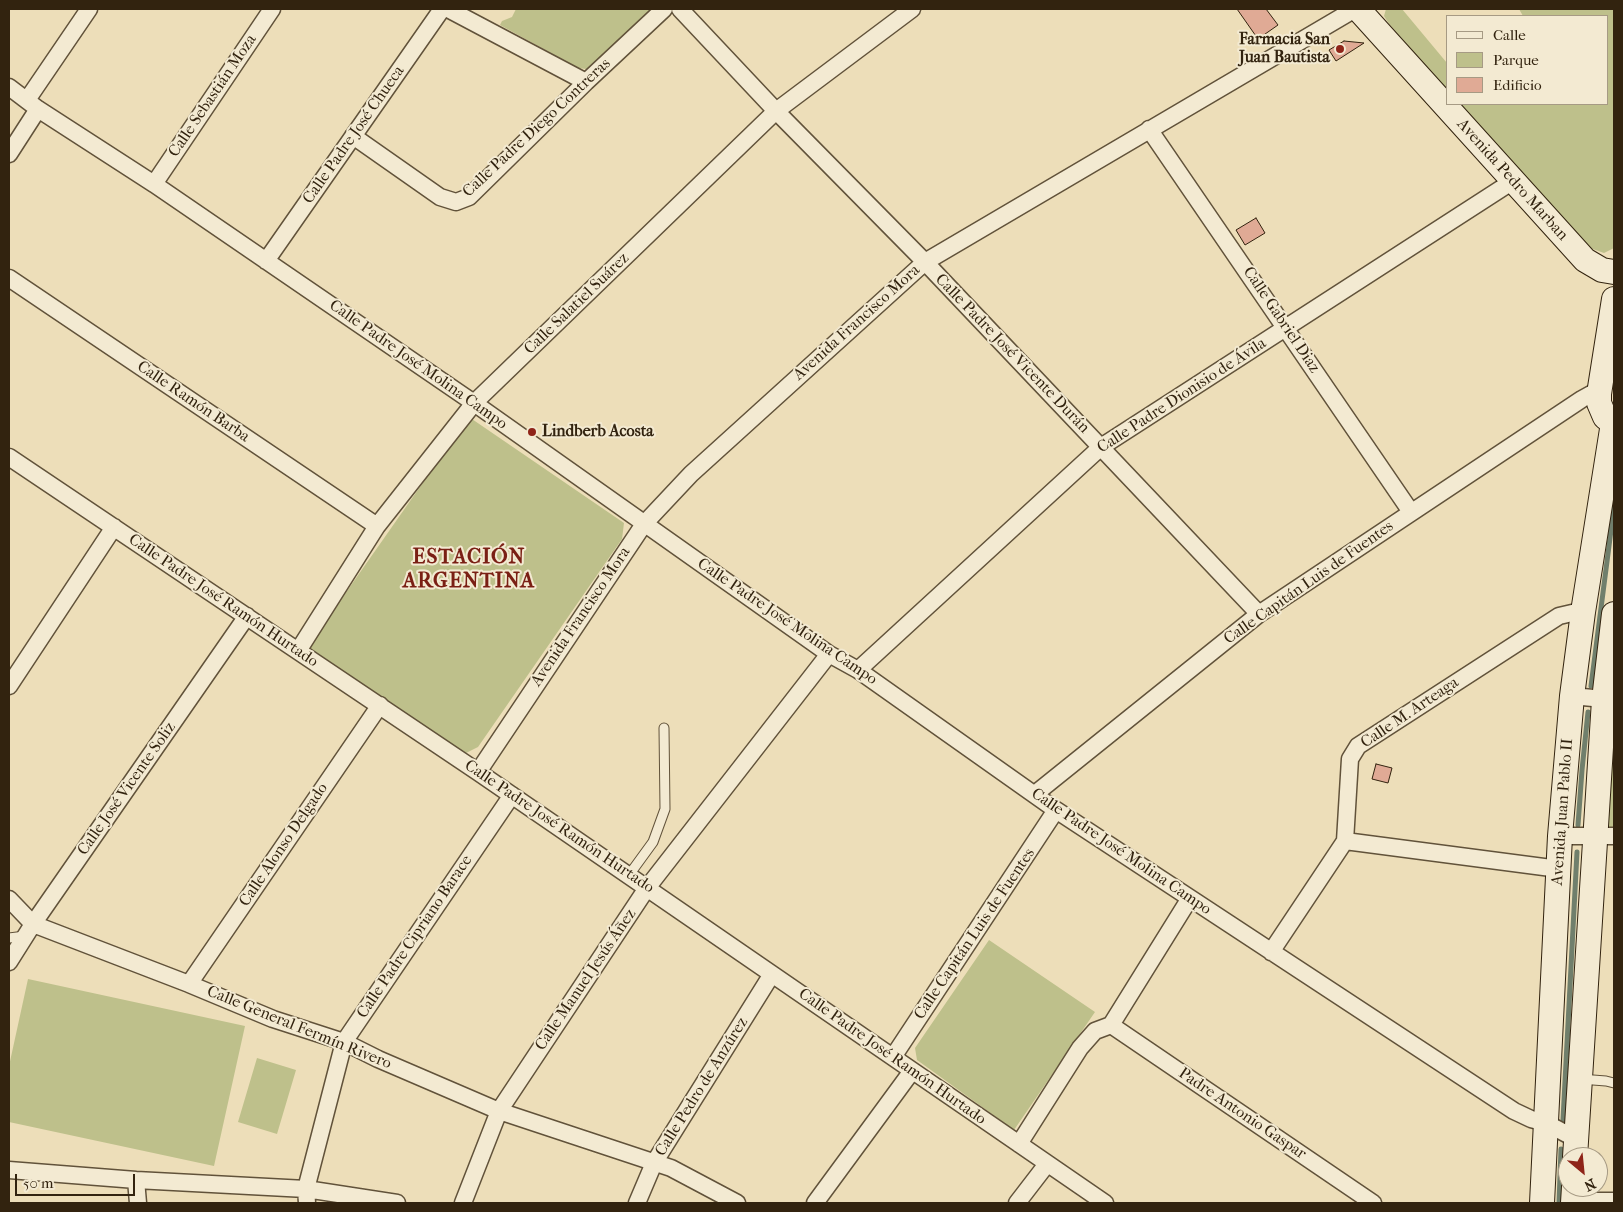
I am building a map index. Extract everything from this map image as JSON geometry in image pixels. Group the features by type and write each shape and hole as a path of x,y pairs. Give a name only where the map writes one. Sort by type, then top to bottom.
{"street":[{"path":"9,154 32,104 89,9"},
{"name":"Calle Sebastián Moza","path":"154,184 272,9"},
{"name":"Calle Padre José Chueca","path":"266,261 442,9"},
{"path":"448,9 586,82"},
{"name":"Calle Padre Diego Contreras","path":"353,136 440,197 456,202 469,196 664,9"},
{"name":"Calle Padre José Vicente Durán","path":"680,9 776,111 925,262 1259,614"},
{"name":"Calle Salatiel Suárez","path":"298,651 377,526 474,403 776,111 912,9"},
{"name":"Avenida Francisco Mora","path":"478,772 644,524 691,474 925,262 1356,9"},
{"name":"Avenida Pedro Marban","path":"1356,9 1585,260 1594,266 1614,272"},
{"name":"Calle Padre José Molina Campo","path":"9,87 474,403 829,654 858,670 1056,810 1514,1110 1531,1120 1546,1123 1575,1147"},
{"name":"Calle Gabriel Diaz","path":"1149,129 1411,512"},
{"name":"Calle Padre Dionisio de Ávila","path":"858,670 1101,446 1513,181"},
{"name":"Calle Ramón Barba","path":"9,278 377,526"},
{"path":"1614,299 1599,394 1599,403 1604,417 1614,423"},
{"name":"Calle Capitán Luis de Fuentes","path":"1035,794 1259,614 1582,399 1591,394 1599,394"},
{"name":"Avenida Juan Pablo II","path":"1542,1203 1560,836 1572,696 1583,612 1614,423"},
{"name":"Calle Padre José Ramón Hurtado","path":"9,457 512,795 1104,1203"},
{"path":"9,686 114,528"},
{"name":"Calle M. Arteaga","path":"1345,841 1350,758 1358,746 1559,616 1583,612"},
{"name":"Avenida Juan Pablo II","path":"1576,1147 1580,1079 1605,837 1609,700 1614,614"},
{"name":"Calle José Vicente Soliz","path":"9,962 22,933 247,616"},
{"name":"Calle Manuel Jesús Áñez","path":"464,1203 499,1111 647,888 829,654"},
{"path":"1572,696 1609,700"},
{"name":"Calle Alonso Delgado","path":"189,984 380,706"},
{"name":"Calle Padre Cipriano Barace","path":"307,1196 344,1042 512,795"},
{"name":"Calle Capitán Luis de Fuentes","path":"893,1057 1056,810"},
{"path":"1560,836 1605,837"},
{"path":"1271,952 1345,841 1559,869"},
{"path":"1019,1144 1080,1048 1095,1031 1111,1025 1190,898"},
{"name":"Calle General Fermín Rivero","path":"9,899 22,933 189,984 274,1019 344,1042 378,1059 499,1111 671,1168 737,1203"},
{"name":"Calle Pedro de Anzúrez","path":"637,1203 654,1163 772,974"},
{"name":"Padre Antonio Gaspar","path":"1111,1025 1373,1203"},
{"path":"815,1203 912,1071"},
{"path":"1017,1203 1047,1164"},
{"path":"9,1170 397,1203"},
{"path":"136,1180 138,1203"},
{"path":"1574,1197 1614,1201"}],"lane":[{"path":"629,875 653,842 665,809 664,728"},
{"path":"1580,1079 1614,1083"}],"green space":[{"path":"516,9 656,9 593,67 586,69 578,68 500,25 502,21 512,17"},
{"path":"1386,9 1402,9 1446,62 1446,89 1389,24 1384,16"},
{"path":"1519,9 1614,9 1614,248 1604,253 1587,247 1460,105 1608,105 1608,15 1522,15"},
{"path":"469,417 624,523 622,539 478,747 462,755 307,648"},
{"path":"1614,709 1614,830 1603,826"},
{"path":"989,940 1095,1012 1014,1130 917,1060 915,1048"},
{"path":"28,979 245,1026 214,1166 9,1122 9,1066"},
{"path":"257,1058 296,1070 277,1134 238,1122"}],"building":[{"path":"1237,9 1266,9 1278,25 1258,39"},
{"path":"1344,41 1364,43 1336,61 1329,50"},
{"path":"1256,218 1265,233 1245,245 1236,230"},
{"path":"1376,764 1392,768 1388,783 1372,779"}],"waterway":[{"path":"1591,686 1614,507"},
{"path":"1578,825 1588,712"},
{"path":"1563,1120 1577,852"},
{"path":"1559,1197 1559,1203"}],"place":[{"name":"Farmacia San Juan Bautista","path":"1340,49"},
{"name":"Lindberb Acosta","path":"532,432"}],"district":[{"name":"ESTACIÓN ARGENTINA","path":"469,570"}]}
